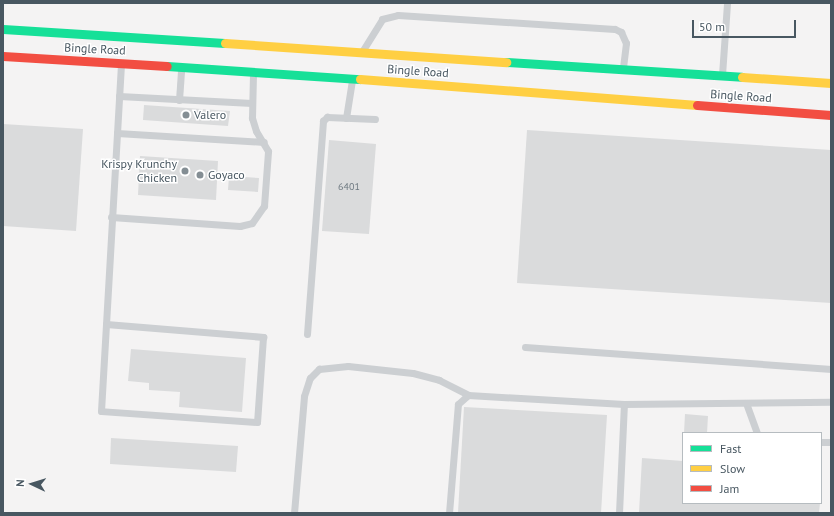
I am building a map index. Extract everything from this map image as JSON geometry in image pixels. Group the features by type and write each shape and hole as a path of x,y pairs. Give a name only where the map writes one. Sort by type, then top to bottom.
{"main road":[{"name":"Bingle Road","path":"3,29 362,52 622,74 722,76 831,83"},
{"path":"122,56 123,37"},
{"path":"355,72 362,52"},
{"name":"Bingle Road","path":"3,56 122,56 181,66 253,71 355,72 831,115"}],"lane":[{"path":"722,76 727,3"},
{"path":"362,52 382,19 391,15 615,30 621,32 626,43 622,74"},
{"path":"106,324 263,337 258,422 101,411 111,217 122,56"},
{"path":"179,100 181,66"},
{"path":"111,217 240,226 252,223 264,206 268,151 264,142 256,131 252,103 253,71"},
{"path":"346,118 355,72"},
{"path":"119,96 252,103"},
{"path":"308,334 323,121 327,117 375,119"},
{"path":"117,133 264,142"},
{"path":"525,347 831,369"},
{"path":"294,513 304,396 310,378 318,368 348,366 413,373 439,380 468,395 624,404 831,402"},
{"path":"449,513 458,404 468,395"},
{"path":"619,513 624,404"},
{"path":"746,404 757,432"}],"building":[{"name":"Valero","path":"144,105 230,111 228,126 143,120"},
{"path":"3,124 83,129 76,231 3,226"},
{"path":"527,130 831,150 831,303 517,283"},
{"path":"329,140 376,144 369,234 322,231"},
{"path":"140,156 218,161 216,200 138,195"},
{"path":"229,176 259,178 258,192 228,190"},
{"path":"131,349 246,358 242,412 179,407 180,392 149,390 149,383 128,381"},
{"path":"464,407 607,415 601,513 458,513"},
{"path":"685,414 708,416 707,432 684,432"},
{"path":"111,438 238,446 236,472 110,464"},
{"path":"642,458 682,461 682,504 820,504 819,513 639,513"}],"traffic: fast":[{"path":"3,29 225,43"},
{"path":"506,62 742,77"},
{"path":"167,66 360,79"}],"traffic: slow":[{"path":"225,43 506,62"},
{"path":"742,77 831,83"},
{"path":"360,79 697,105"}],"traffic: jam":[{"path":"3,56 167,66"},
{"path":"697,105 831,115"}],"place":[{"name":"Valero","path":"186,115"},
{"name":"Krispy Krunchy Chicken","path":"185,171"},
{"name":"Goyaco","path":"200,175"}]}
